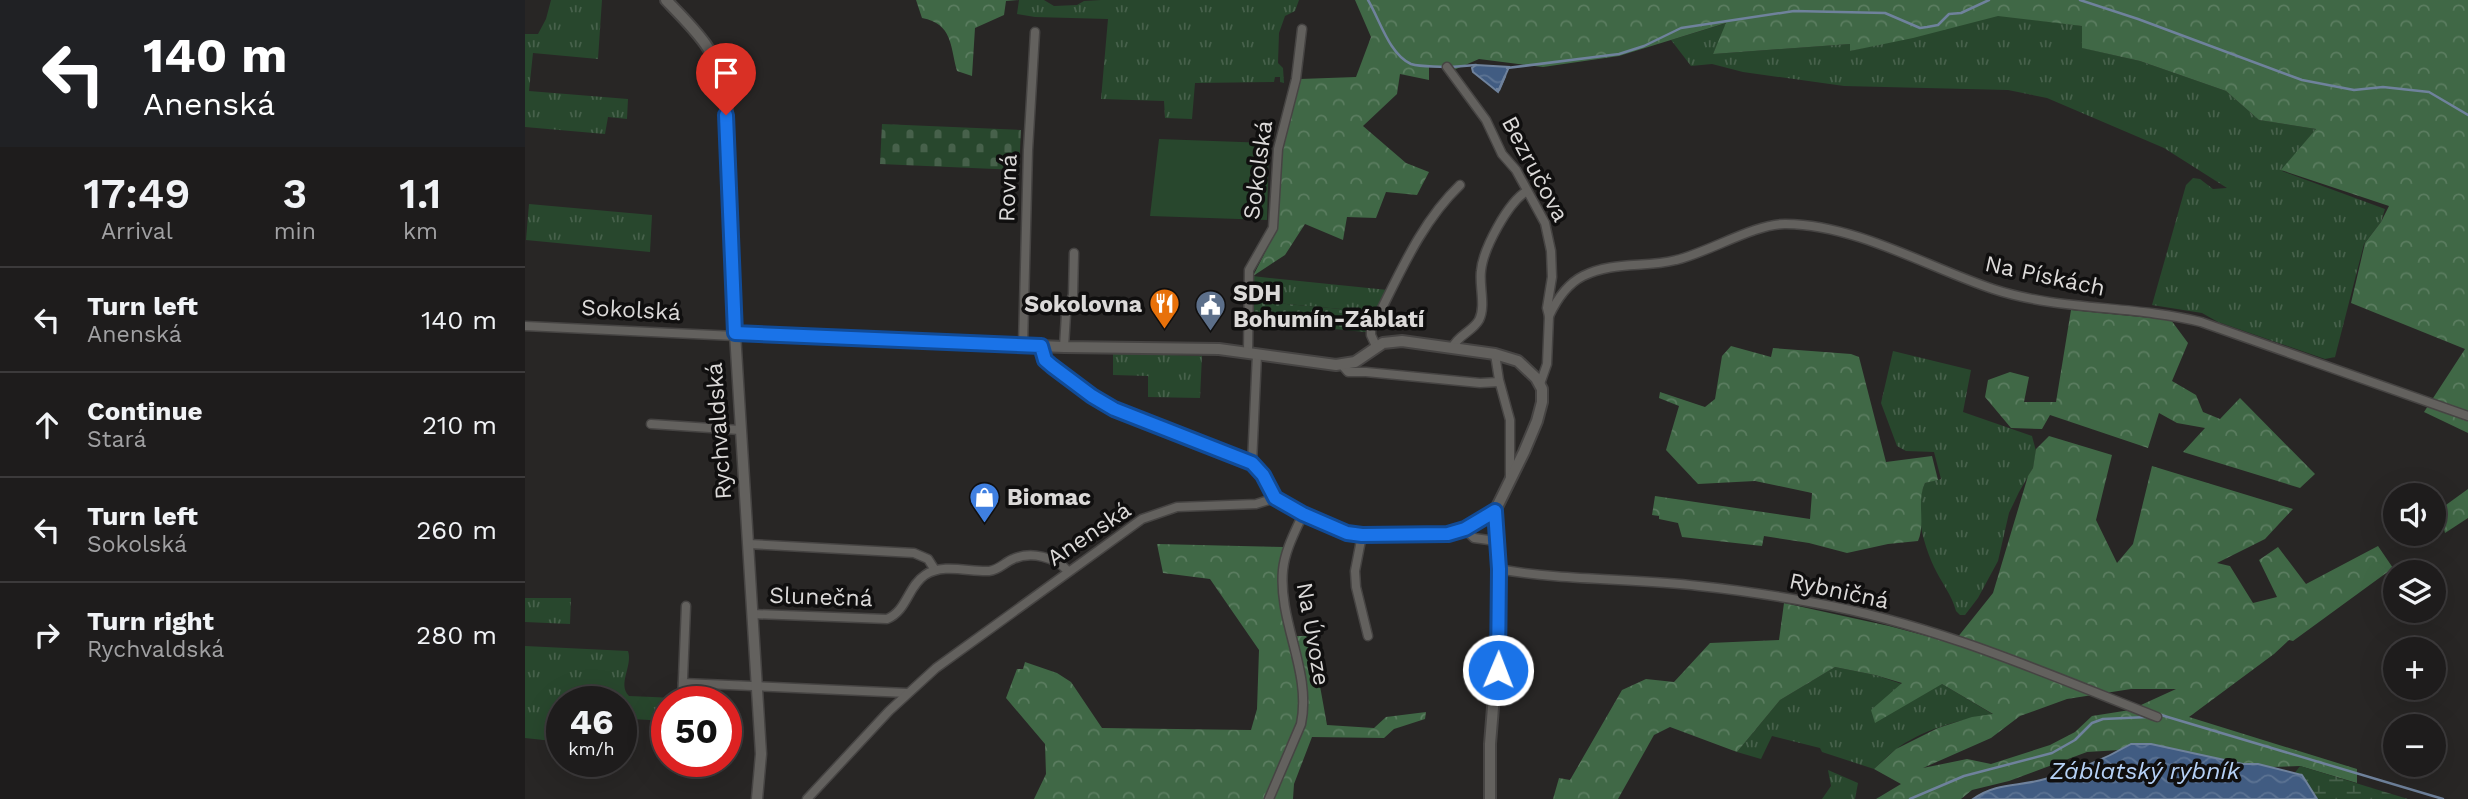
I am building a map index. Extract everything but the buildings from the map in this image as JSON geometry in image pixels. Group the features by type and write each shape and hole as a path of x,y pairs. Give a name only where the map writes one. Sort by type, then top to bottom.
{"main road":[{"name":"Rychvaldská","path":"666,0 714,55 722,71 726,91 735,335"},
{"name":"Sokolská","path":"735,335 1064,347 1219,349 1342,365"},
{"path":"1342,365 1355,362 1387,341 1402,341 1495,354 1524,365 1540,384 1542,402 1537,421 1495,511 1499,569 1498,670 1490,744 1490,799"}],"street":[{"name":"Sokolská","path":"1253,354 1249,270 1273,228 1278,149 1296,79 1302,29"},
{"name":"Rovná","path":"1023,345 1028,150 1035,32"},
{"name":"Bezručova","path":"1447,67 1486,120 1502,154 1517,170 1545,223 1551,251 1552,276 1547,308 1549,316 1546,364 1540,384"},
{"path":"1377,346 1371,330 1388,297 1423,230 1441,203 1460,185"},
{"path":"1453,348 1457,340 1479,320 1482,310 1481,270 1485,253 1511,204 1527,191"},
{"name":"Na Pískách","path":"1549,316 1557,300 1581,277 1607,267 1676,261 1772,225 1794,224 1857,238 1921,259 1994,289 2082,307 2168,313 2201,321 2468,416"},
{"path":"1064,347 1066,314 1073,295 1074,253"},
{"name":"Sokolská","path":"525,326 735,335"},
{"name":"Rychvaldská","path":"735,335 761,754 757,799"},
{"path":"1041,346 1045,360 1092,396 1114,409 1252,463 1263,475 1275,498 1341,531 1362,535 1437,535 1465,529 1495,511"},
{"path":"1252,463 1253,354"},
{"path":"1495,354 1499,382 1510,420 1510,481"},
{"path":"1342,365 1348,372 1358,374 1366,372 1480,383 1499,382"},
{"path":"651,424 740,429"},
{"name":"Anenská","path":"807,799 907,693 961,649 1116,536 1156,513 1177,507 1256,504 1275,498"},
{"name":"Na Úvoze","path":"1269,799 1304,714 1304,692 1283,583 1285,559 1303,514"},
{"path":"1465,529 1474,538 1496,541"},
{"path":"1362,535 1355,571 1356,587 1368,636"},
{"path":"748,544 914,553 928,559 935,570 993,570 1019,557 1042,557 1057,561 1068,571"},
{"name":"Rybničná","path":"1499,569 1566,579 1699,586 1830,606 1897,622 1980,647 2157,717"},
{"name":"Slunečná","path":"752,614 887,619 895,616 921,578 935,570"},
{"path":"683,686 686,607"},
{"path":"683,682 907,693"}],"green space":[{"path":"551,0 602,0 598,59 533,53 529,91 628,99 627,119 608,117 605,134 525,127 525,34 538,34 546,19"},
{"path":"916,0 1019,0 1006,1 1004,15 975,28 972,76 957,71 949,37 940,25 922,18"},
{"path":"1019,0 1044,0 1054,6 1101,0 1299,0 1295,11 1285,16 1279,33 1278,63 1283,68 1284,83 1280,82 1280,77 1275,77 1274,82 1195,83 1192,119 1165,118 1164,101 1101,99 1108,19 1017,14"},
{"path":"1355,0 2468,0 2468,433 2424,412 2465,349 2351,303 2365,243 2389,206 2281,170 2316,129 2259,120 2226,91 2140,61 2082,48 2082,26 1998,16 1850,51 1850,44 1713,54 1726,23 1619,56 1543,67 1479,59 1456,69 1429,67 1429,80 1400,74 1397,94 1363,126 1406,163 1429,172 1417,195 1386,192 1376,218 1347,217 1343,240 1305,224 1285,255 1253,276 1276,231 1282,152 1300,79 1356,77 1371,37"},
{"path":"1998,15 2083,26 2083,48 2140,61 2226,91 2259,120 2316,129 2282,171 2385,209 2381,222 2364,244 2335,357 2325,359 2218,322 2202,313 2152,305 2186,185 2193,178 2200,179 2213,189 2227,188 2164,148 2047,98 2008,90 1844,86 1743,72 1712,64 1691,66 1671,40 1727,23 1713,54 1850,44 1850,51"},
{"path":"882,124 1021,130 1019,170 880,164"},
{"path":"1159,139 1269,143 1267,220 1150,216"},
{"path":"529,204 652,215 650,252 526,240"},
{"path":"1253,276 1388,290 1369,332 1365,332 1374,312 1254,301"},
{"path":"1254,301 1374,312 1365,332 1253,321"},
{"path":"2071,310 2171,320 2188,343 2172,381 2196,395 2203,412 2220,419 2240,398 2315,474 2300,488 2183,452 2205,428 2177,423 2159,413 2148,448 2050,415 2042,429 2011,428 1985,397 1988,380 2010,372 2029,377 2024,402 2056,402"},
{"path":"1731,346 1771,357 1773,348 1851,354 1859,357 1886,462 1932,456 1938,480 1925,483 1922,490 1918,541 1847,553 1809,543 1764,536 1762,546 1682,537 1678,523 1652,515 1655,496 1810,519 1812,493 1755,481 1698,484 1666,450 1679,406 1659,398 1660,392 1705,407 1715,399 1722,356"},
{"path":"1893,351 1971,370 1963,412 2032,436 2036,451 2033,468 2009,513 1998,561 1978,598 1965,615 1956,611 1934,567 1921,526 1921,493 1925,483 1941,479 1934,452 1906,451 1897,446 1881,403"},
{"path":"1113,353 1202,356 1200,398 1148,397 1148,376 1113,375"},
{"path":"2049,436 2112,455 2096,520 2117,563 2133,544 2152,466 2293,509 2265,539 2217,563 2230,566 2253,603 2277,597 2259,560 2278,547 2306,584 2378,546 2388,560 2383,560 2383,575 2293,641 2289,640 2189,717 2357,769 2357,783 2300,766 2243,764 2152,744 2131,744 2120,750 2087,752 2009,781 1972,790 1961,799 1876,799 1901,784 1874,769 1896,749 1938,728 1972,717 1993,714 1942,684 1875,723 1871,710 1902,683 1835,667 1780,700 1737,752 1670,727 1654,735 1618,799 1553,799 1559,778 1570,780 1622,690 1646,679 1674,682 1710,643 1779,640 1784,603 1953,643 1993,593 2028,476 2033,468 2036,449","holes":["2131,689 2176,689 2130,710 2092,716 2075,732 2050,745 1991,764 1967,759 1923,768 1991,738 2020,716 2067,699"]},
{"path":"2468,489 2468,518 2446,532 2446,505"},
{"path":"1157,544 1284,547 1279,581 1287,636 1311,636 1327,725 1374,728 1386,717 1426,712 1425,719 1394,729 1384,738 1312,737 1294,784 1293,799 1034,799 1046,774 1045,744 1006,698 1017,669 1023,669 1025,662 1057,673 1071,682 1102,728 1251,730 1257,709 1259,650 1210,579 1163,573"},
{"path":"525,598 571,598 570,624 525,622"},
{"path":"525,646 628,651 629,663 624,686 546,686 546,740 525,738"},
{"path":"1835,667 1902,684 1942,684 1994,715 1956,722 1929,731 1905,743 1874,769 1822,752 1820,748 1772,736 1761,759 1737,752 1780,700"},
{"path":"637,696 651,697 651,720 637,719"},
{"path":"2300,766 2408,799 2302,799 2291,778"},
{"path":"1828,770 1858,783 1855,799 1822,799 1831,786"}],"water":[{"path":"1476,65 1509,67 1498,92 1473,72 1472,68"},
{"name":"Záblatský rybník","path":"2131,744 2151,744 2302,775 2317,799 1973,799 2000,787 2079,769"}],"waterway":[{"path":"1368,0 1391,45 1403,59 1415,65 1445,67"},
{"path":"1507,68 1619,54 1644,46 1681,28 1794,11 1885,13 1920,28 1938,25 1949,14 1961,13 1989,0"},
{"path":"2080,0 2302,80 2354,90 2383,87 2429,92 2468,115"},
{"path":"1451,67 1476,65"},
{"path":"1497,89 1499,90 1505,76"},
{"path":"2158,716 2443,799"},
{"path":"1910,799 1964,776 2052,753 2075,740 2092,723 2103,719 2148,717"}],"place":[{"name":"Sokolovna","path":"1165,331"},
{"name":"SDH Bohumín-Záblatí","path":"1210,333"},
{"name":"Biomac","path":"984,524"}],"route":[{"path":"726,115 735,333 1041,346 1045,360 1092,396 1114,409 1175,435 1252,463 1263,475 1275,498 1341,531 1362,535 1448,534 1465,529 1495,511 1499,569 1498,670"}]}
